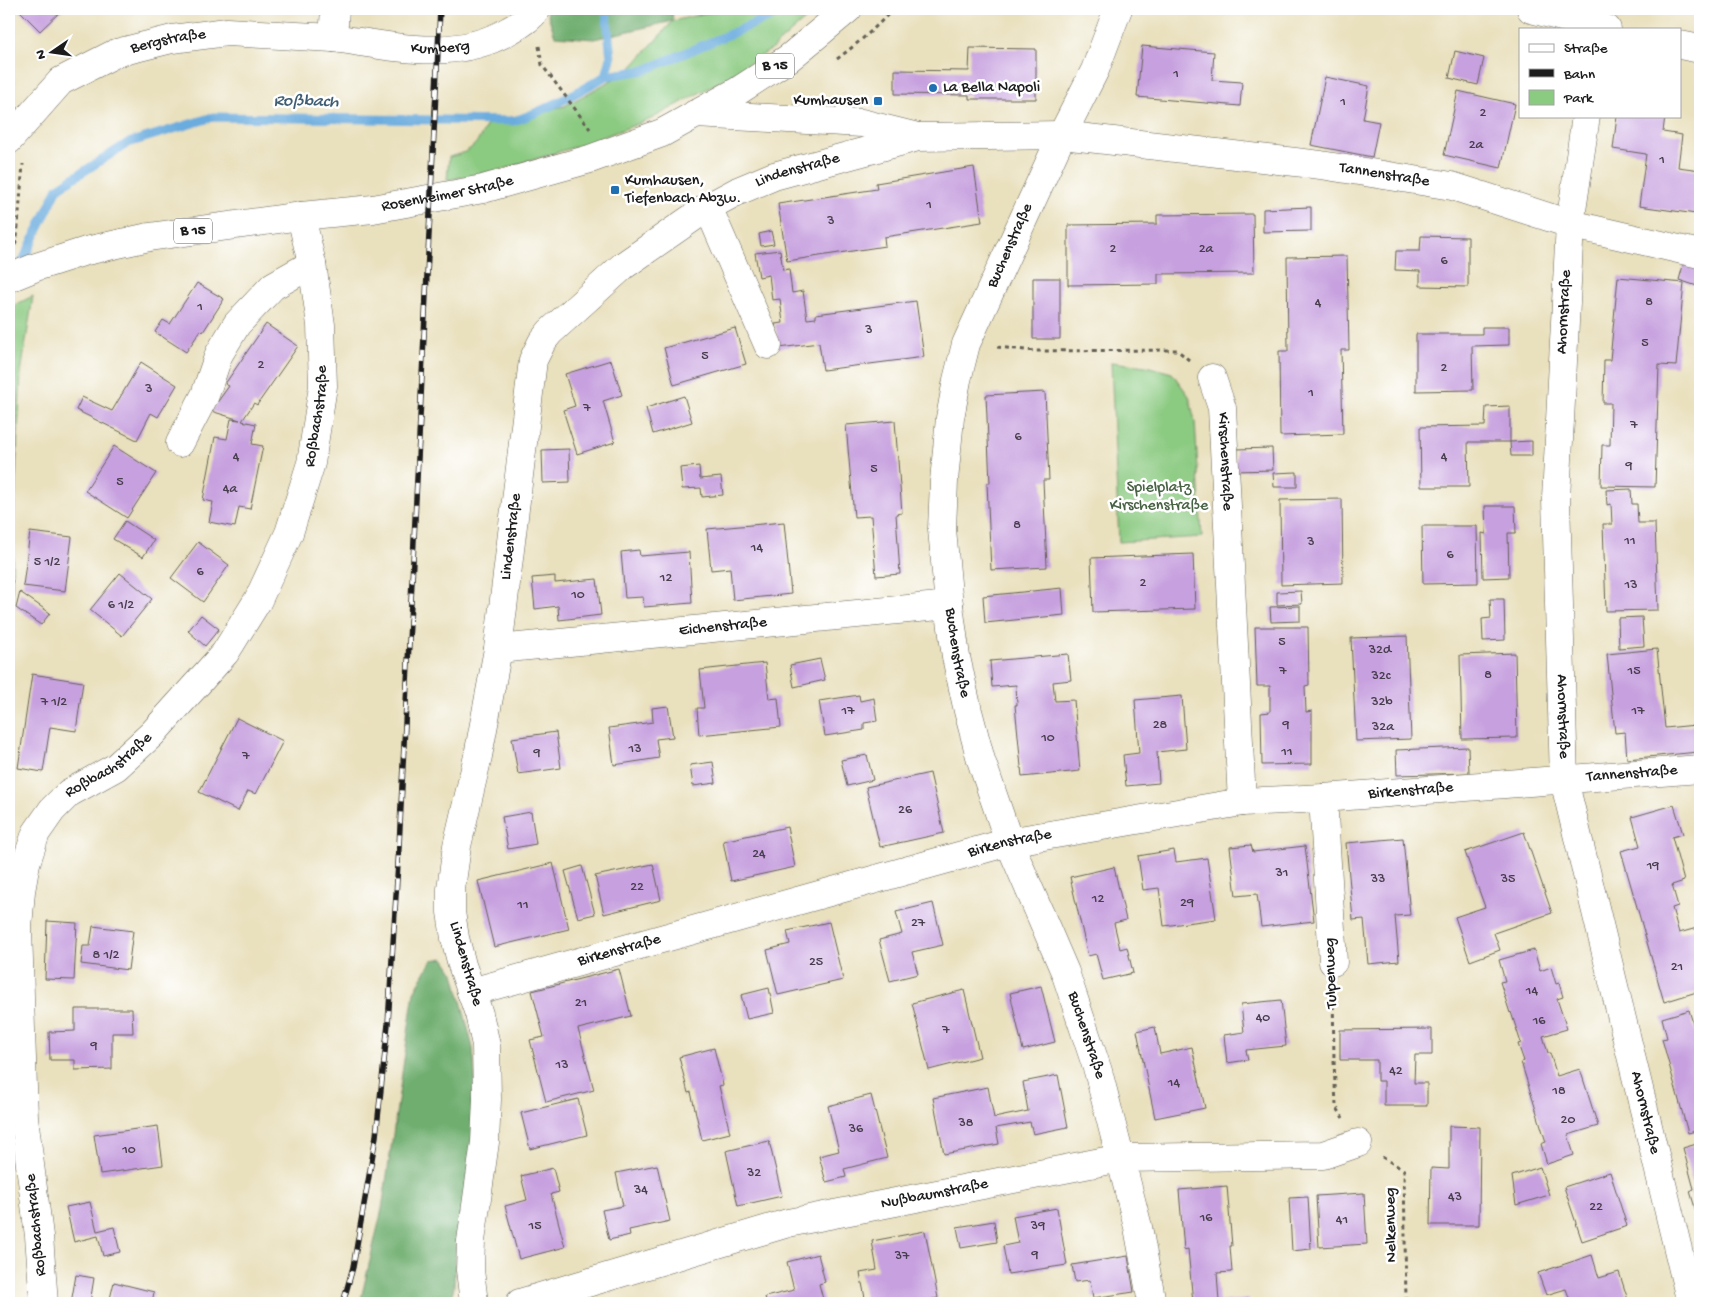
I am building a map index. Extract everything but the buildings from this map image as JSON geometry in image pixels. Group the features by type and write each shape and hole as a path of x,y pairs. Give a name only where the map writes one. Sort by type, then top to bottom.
{"street":[{"path":"333,38 335,9"},
{"name":"Kumberg","path":"333,38 432,51 454,49 500,37 534,14 537,9"},
{"name":"Rosenheimer Straße","path":"9,278 86,251 149,237 374,208 484,190 547,172 662,133 738,91 789,58 848,9"},
{"name":"Buchenstraße","path":"1118,9 1095,70 1062,135 966,344 950,418 942,529 956,657 981,760 1009,842 1065,972 1098,1071 1138,1226 1152,1303"},
{"path":"1531,9 1601,28"},
{"name":"Bergstraße","path":"18,130 61,81 116,53 172,39 227,32 333,38"},
{"path":"1682,45 1700,49"},
{"path":"695,114 862,124 918,137"},
{"name":"Ahornstraße","path":"1586,118 1570,224 1556,499 1564,780 1691,1303"},
{"name":"Lindenstraße","path":"474,1303 470,1270 471,1242 484,1159 487,1099 486,1045 479,1014 455,938 451,912 451,889 457,846 478,756 498,650 533,360 542,342 550,332 623,266 635,260 676,228 708,207 738,191 774,176 918,137 1062,135"},
{"name":"Tannenstraße","path":"1062,135 1321,165 1452,186 1570,224 1700,254"},
{"path":"708,207 768,345"},
{"name":"Roßbachstraße","path":"44,1303 39,1236 24,1117 22,1069 18,927 26,863 36,833 52,810 69,793 116,767 152,734 225,653 258,600 289,534 311,463 323,386 321,325 312,264 301,216"},
{"path":"180,443 205,396 219,354 236,324 273,286 312,264"},
{"name":"Kirschenstraße","path":"1212,378 1222,408 1242,802"},
{"name":"Eichenstraße","path":"498,650 949,606"},
{"name":"Tannenstraße","path":"1564,780 1700,769"},
{"name":"Birkenstraße","path":"471,992 1009,842 1242,802 1323,798 1564,780"},
{"name":"Tulpenweg","path":"1323,798 1333,962"},
{"name":"Nußbaumstraße","path":"520,1303 788,1223 1120,1158 1322,1155 1358,1143"}],"path":[{"path":"542,65 608,152"},
{"path":"18,130 18,238"},
{"path":"966,344 1035,350 1177,350 1212,378"},
{"path":"9,581 15,582"},
{"name":"Tulpenweg","path":"1333,962 1336,1106 1358,1143"},
{"name":"Nelkenweg","path":"1358,1143 1404,1170 1406,1303"}],"green space":[{"path":"546,9 672,9 673,21 594,39 555,36"},
{"path":"722,9 817,9 772,49 725,79 651,119 581,145 504,169 447,180 449,157 474,146 488,122 565,106 628,71 673,21"},
{"path":"33,296 21,373 13,531 9,668 9,308"},
{"name":"Spielplatz Kirschenstraße","path":"1111,362 1146,366 1172,373 1189,396 1195,421 1202,537 1119,542"},
{"path":"444,958 454,973 473,1048 477,1105 470,1165 456,1241 454,1286 450,1303 360,1303 382,1209 414,992 432,960"}],"waterway":[{"name":"Roßbach","path":"20,267 58,188 128,143 213,117 514,121 550,106 606,76 611,58 606,9"},
{"path":"606,76 645,70 789,9"}],"railway":[{"path":"343,1303 353,1267 376,1136 388,1024 399,847 440,9"}],"place":[{"name":"La Bella Napoli","path":"933,88"},
{"name":"Kumhausen","path":"878,101"},
{"name":"Kumhausen, Tiefenbach Abzw.","path":"615,190"}]}
